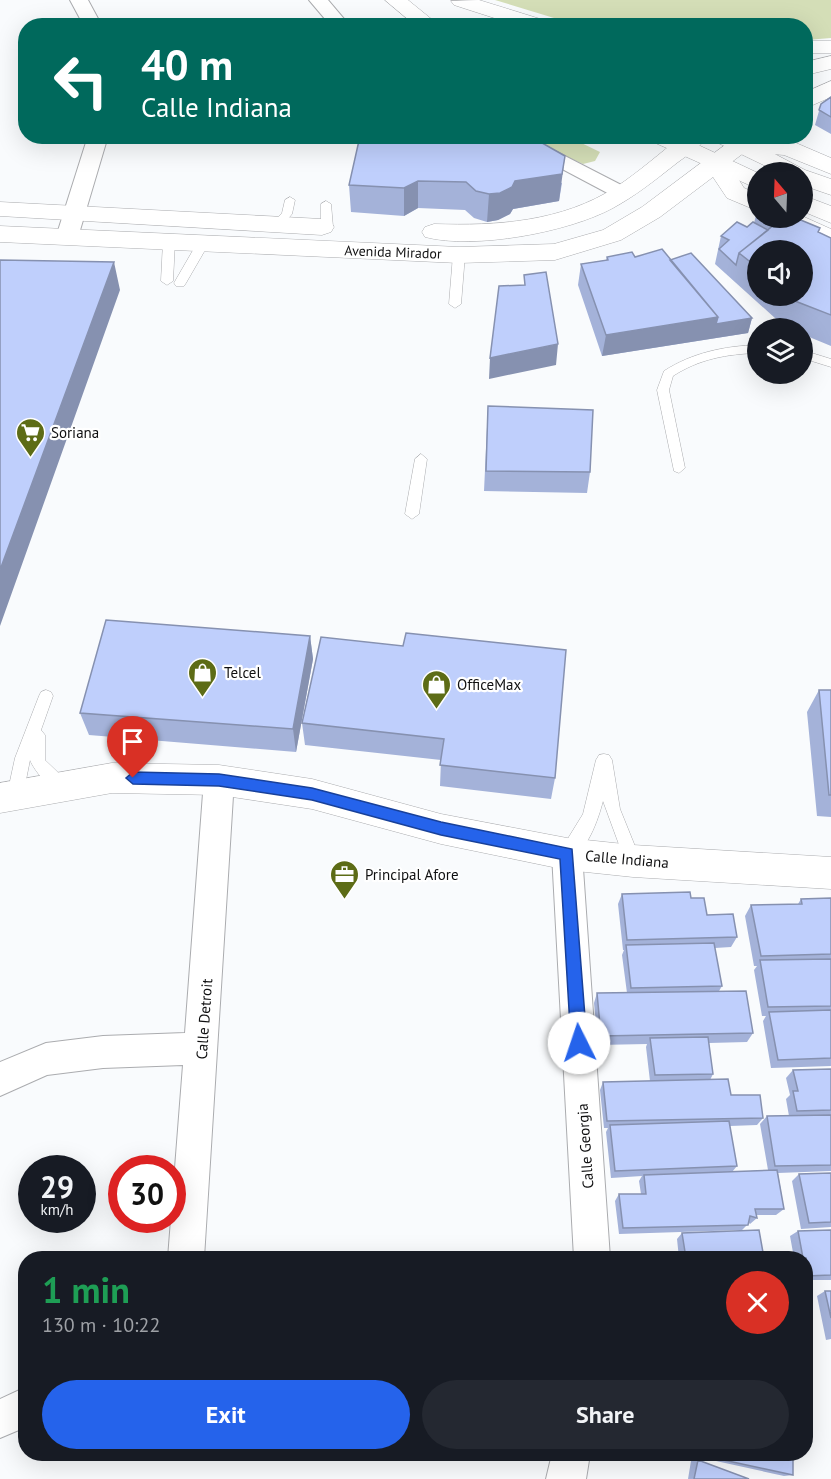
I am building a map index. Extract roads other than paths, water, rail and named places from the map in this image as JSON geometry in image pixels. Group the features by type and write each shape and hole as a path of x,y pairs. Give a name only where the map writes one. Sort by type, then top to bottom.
{"main road":[{"path":"395,0 419,18"},
{"path":"460,1 487,18"},
{"path":"460,1 516,18"},
{"path":"813,47 831,47"},
{"path":"813,67 831,62"},
{"name":"Avenida Mirador","path":"0,209 278,225 327,215 458,233 535,227 580,213 622,193 687,144"},
{"path":"692,144 717,165 735,193 747,199"},
{"name":"Avenida Mirador","path":"0,234 459,255 555,252 612,235 651,212 717,165 735,144"},
{"path":"745,144 777,162"},
{"path":"763,144 788,148 831,166"},
{"path":"717,165 747,177"},
{"path":"813,181 831,188"},
{"path":"813,207 831,215"},
{"path":"809,228 831,238"},
{"name":"Calle Indiana","path":"7,797 63,785 112,778 219,780 312,794 441,829 567,854 633,861 831,873"}],"street":[{"path":"79,0 89,18"},
{"path":"318,0 334,18"},
{"path":"68,237 95,144"},
{"path":"526,144 622,193"},
{"name":"Calle Detroit","path":"187,1251 219,780"},
{"name":"Calle Georgia","path":"567,854 592,1251"},
{"path":"0,1079 46,1059 103,1052 202,1048"},
{"path":"0,1419 18,1410"},
{"path":"567,1479 571,1461"}],"lane":[{"path":"278,225 287,214 290,200"},
{"path":"169,242 174,282 202,245"},
{"path":"455,303 459,255"},
{"path":"679,468 663,390 668,374 687,362 747,350"},
{"path":"813,357 831,363"},
{"path":"412,514 421,459"},
{"path":"7,797 46,696 38,735 37,762 42,771 63,785"},
{"path":"567,854 588,827 593,813 603,760 612,810 633,861"}],"place":[{"name":"Soriana","path":"30,458"},
{"name":"Telcel","path":"203,698"},
{"name":"OfficeMax","path":"436,710"},
{"name":"Principal Afore","path":"344,900"}]}
